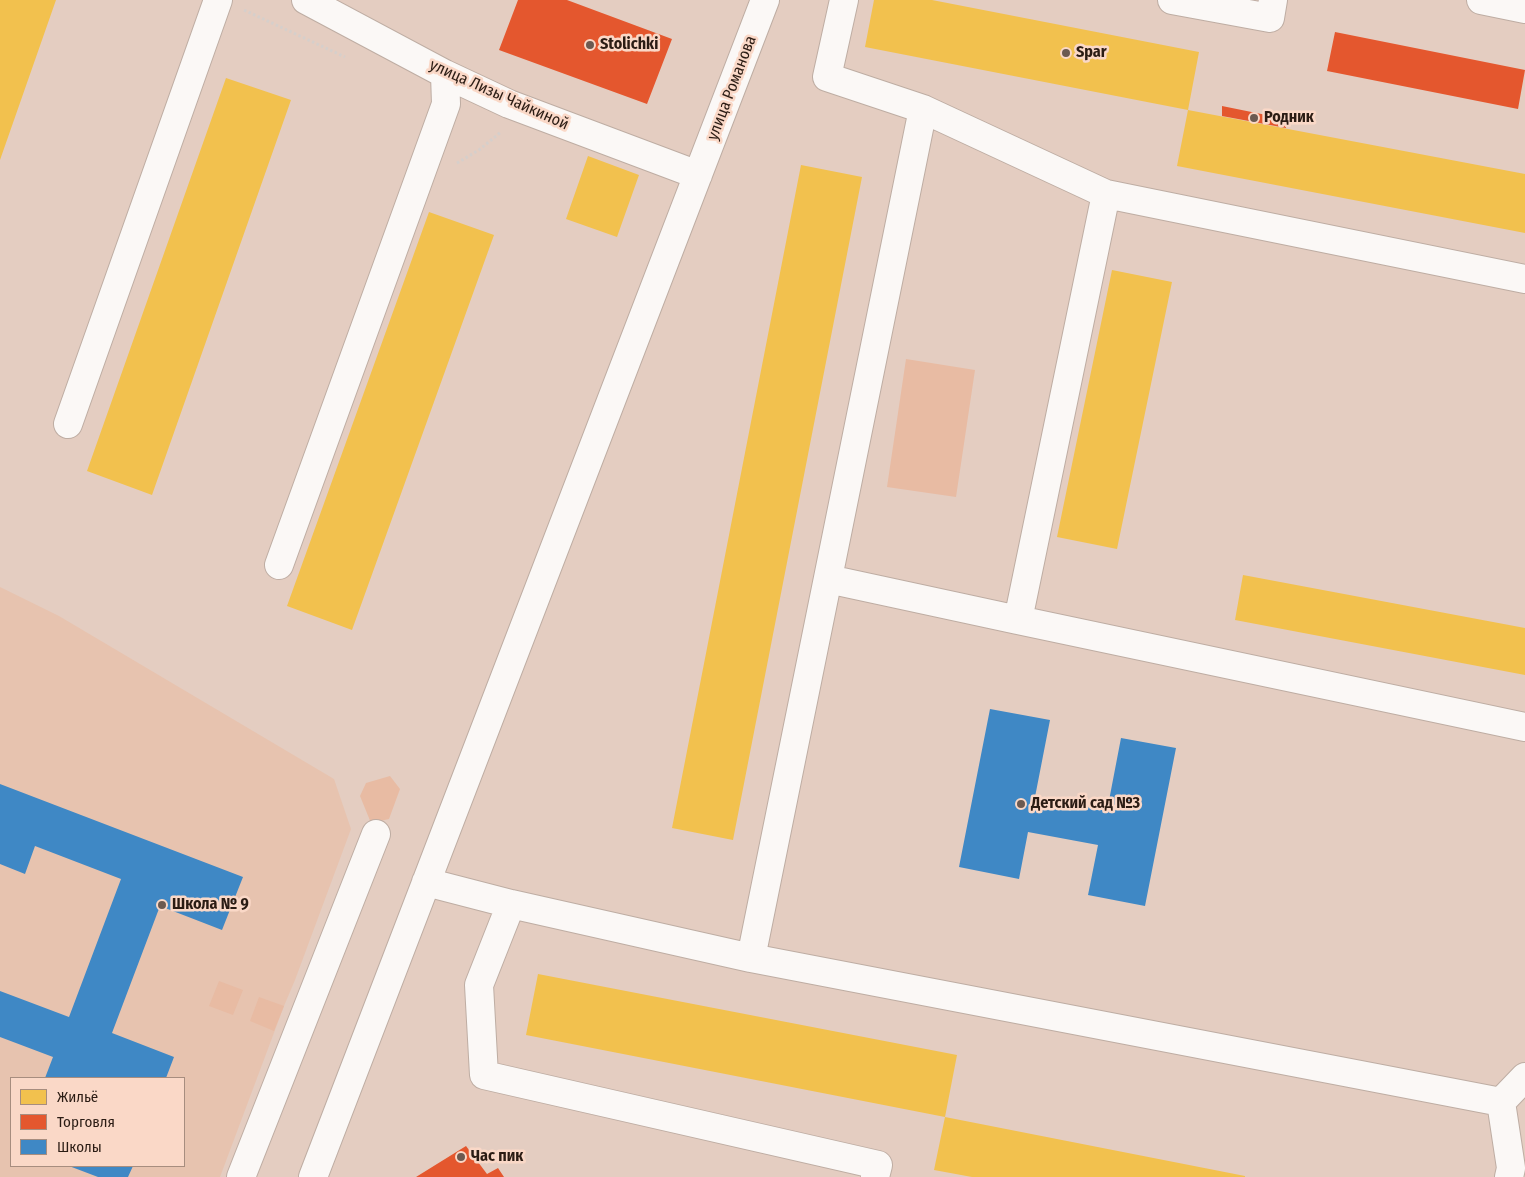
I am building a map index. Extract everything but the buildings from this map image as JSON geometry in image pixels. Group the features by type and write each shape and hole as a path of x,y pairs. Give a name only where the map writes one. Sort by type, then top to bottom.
{"street":[{"path":"68,424 218,0"},
{"name":"улица Лизы Чайкиной","path":"306,0 446,74 510,104 698,175"},
{"name":"улица Романова","path":"313,1177 765,0"},
{"path":"844,0 826,77 923,109 1106,194 1525,279"},
{"path":"1172,0 1270,18 1273,0"},
{"path":"1481,0 1525,9"},
{"path":"280,565 446,104 446,74"},
{"path":"751,958 923,109"},
{"path":"1018,620 1106,194"},
{"path":"828,579 1525,727"},
{"path":"241,1177 376,834"},
{"path":"426,882 511,904 751,958 1501,1102"},
{"path":"511,904 479,985 484,1075 878,1165 875,1177"},
{"path":"1501,1102 1525,1077"},
{"path":"1501,1102 1511,1168 1509,1177"}],"path":[{"path":"456,163 479,150 505,129 510,104"}],"shaded area":[{"path":"906,359 975,370 956,497 887,487"},
{"name":"Школа № 9","path":"0,587 59,616 334,779 351,829 220,1177 0,1177"},
{"path":"390,776 400,789 389,819 371,823 360,796 366,783"},
{"path":"219,981 243,990 233,1015 209,1006"},
{"path":"259,997 284,1006 274,1031 250,1021"}],"place":[{"name":"Stolichki","path":"590,45"},
{"name":"Spar","path":"1066,53"},
{"name":"Родник","path":"1254,118"},
{"name":"Детский сад №3","path":"1021,804"},
{"name":"Школа № 9","path":"162,905"},
{"name":"Час пик","path":"461,1157"}]}
